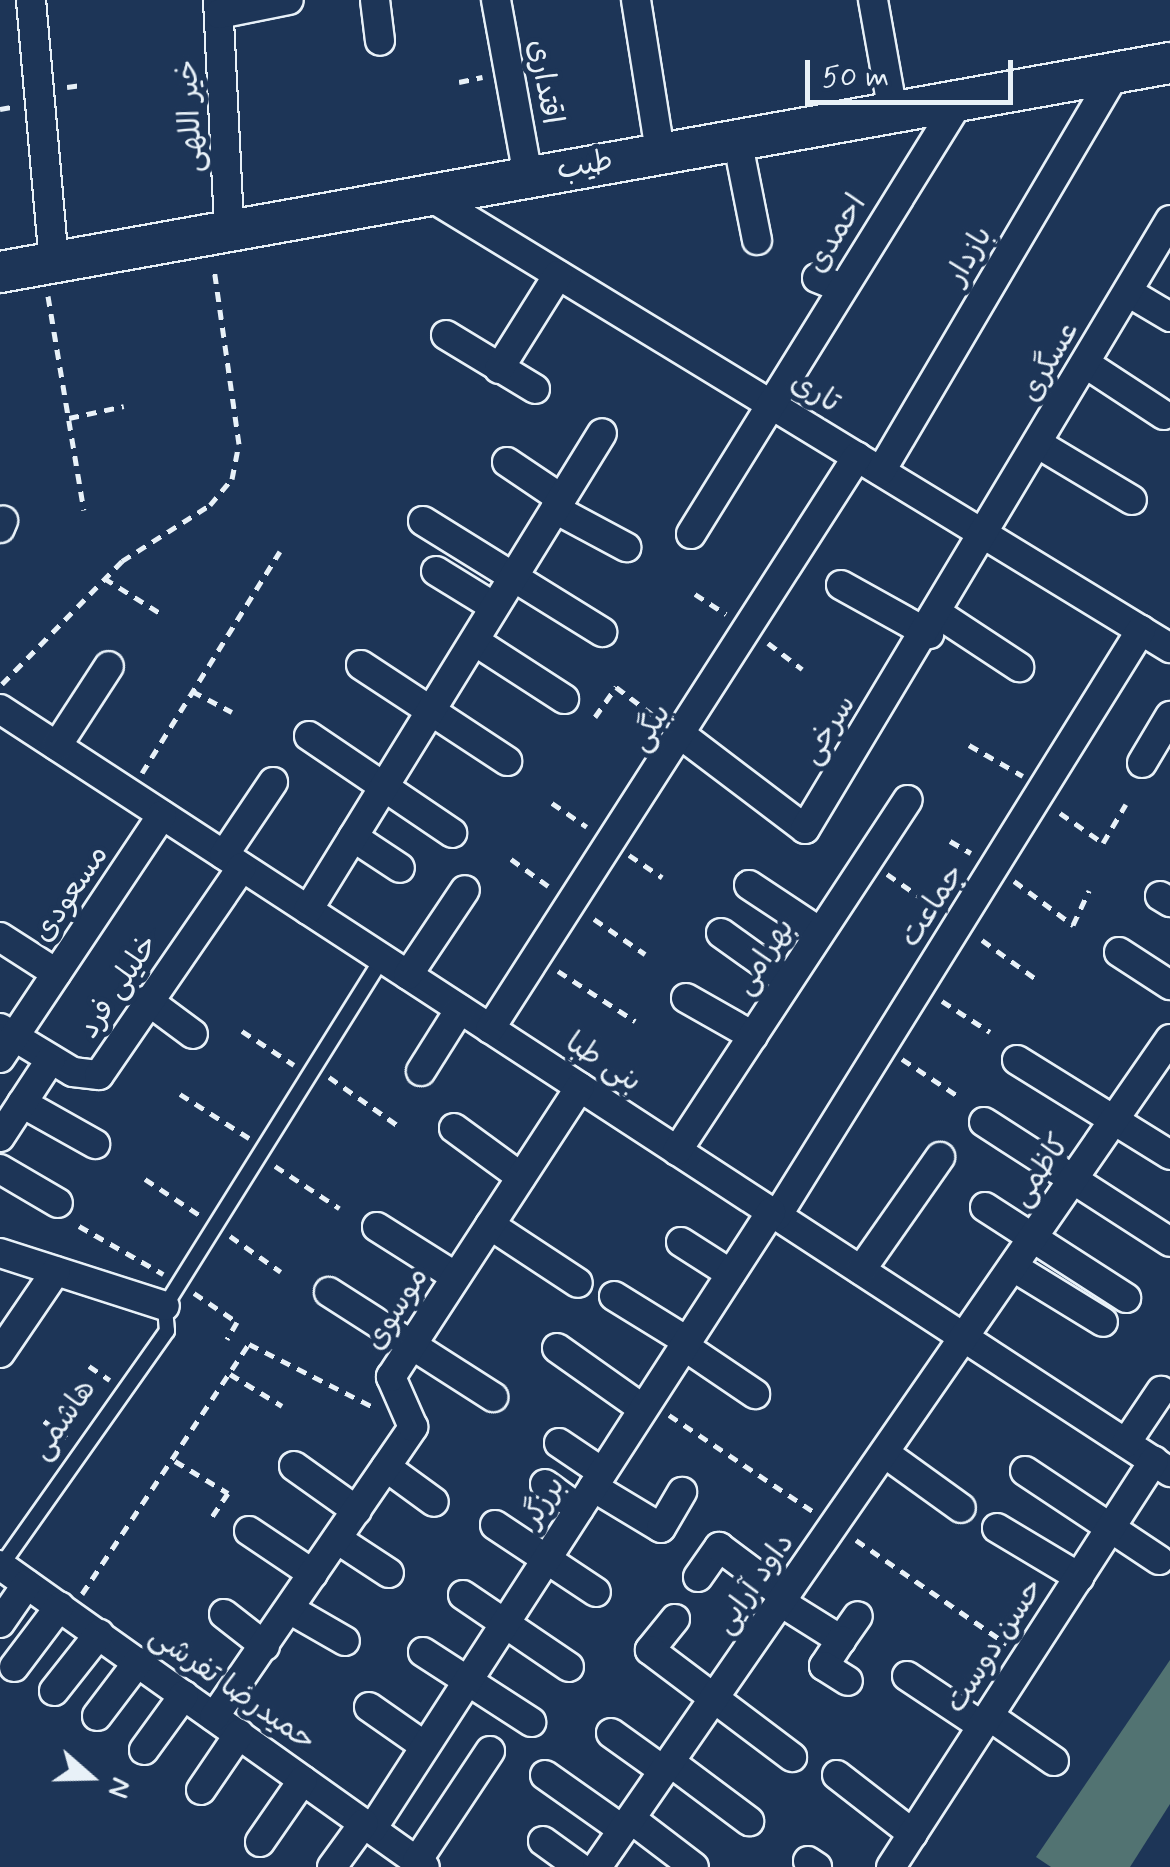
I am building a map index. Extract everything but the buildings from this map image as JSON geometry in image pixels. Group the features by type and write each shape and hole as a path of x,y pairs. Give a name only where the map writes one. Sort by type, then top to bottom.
{"main road":[{"name":"طیب","path":"0,272 1170,63"}],"street":[{"path":"31,0 48,264"},
{"path":"218,7 284,0"},
{"path":"375,0 380,42"},
{"name":"اقتداری","path":"496,0 528,176"},
{"path":"636,0 660,152"},
{"path":"873,0 892,112"},
{"name":"خیر اللهی","path":"218,7 219,230"},
{"name":"بازدار","path":"868,464 1114,73"},
{"name":"احمدی","path":"691,534 769,403 829,283 960,100"},
{"path":"737,139 758,240"},
{"name":"تاری","path":"426,194 1170,648"},
{"name":"عسگری","path":"986,536 1170,220"},
{"path":"498,370 558,274"},
{"path":"1128,292 1170,317"},
{"path":"446,336 536,389"},
{"path":"1086,364 1164,416"},
{"path":"308,910 602,434"},
{"path":"1040,445 1132,500"},
{"path":"507,462 559,504 626,547"},
{"name":"بیگی","path":"490,1029 684,738 751,630 868,464"},
{"path":"423,521 602,632"},
{"name":"سرخی","path":"684,738 805,829 986,536"},
{"path":"436,571 493,606"},
{"path":"841,584 934,624 1018,667"},
{"name":"جماعت","path":"774,1214 997,868 1141,630"},
{"path":"476,642 564,699"},
{"path":"360,665 507,761"},
{"path":"57,746 110,666"},
{"name":"بنی طبا","path":"0,710 1162,1466"},
{"path":"1142,764 1170,716"},
{"path":"308,736 452,833"},
{"name":"خلیلی فرد","path":"0,1136 51,1059 99,1074 233,861 273,782"},
{"name":"بهرامی","path":"677,1151 908,800"},
{"name":"مسعودی","path":"5,1041 56,973 162,815"},
{"path":"353,837 400,868"},
{"path":"748,885 820,932"},
{"path":"408,976 465,890"},
{"path":"721,933 788,981"},
{"path":"0,936 56,973"},
{"path":"1119,952 1170,985"},
{"path":"686,998 753,1036"},
{"path":"147,1000 194,1034"},
{"path":"421,1071 460,1009"},
{"name":"کاظمی","path":"966,1339 1170,1040"},
{"path":"5,1041 51,1059"},
{"path":"1018,1060 1170,1155"},
{"name":"موسوی","path":"413,1426 391,1377 580,1087"},
{"path":"22,1103 95,1144"},
{"path":"984,1122 1170,1242"},
{"path":"454,1128 522,1177"},
{"path":"861,1270 940,1156"},
{"path":"0,1169 58,1204"},
{"path":"986,1207 1126,1298"},
{"name":"برزگر","path":"332,1867 368,1826 425,1746 731,1274 774,1214"},
{"path":"490,1224 578,1283"},
{"path":"377,1227 456,1277"},
{"path":"680,1242 731,1274"},
{"path":"0,1253 56,1271 172,1295"},
{"path":"1015,1268 1103,1322"},
{"path":"0,1352 56,1271"},
{"path":"329,1292 493,1397"},
{"path":"614,1296 755,1394"},
{"name":"داود آرایی","path":"597,1867 966,1339"},
{"path":"558,1348 646,1405"},
{"path":"1126,1443 1161,1391"},
{"path":"214,1716 292,1610 413,1426"},
{"path":"559,1442 591,1489"},
{"path":"886,1454 961,1508"},
{"path":"294,1466 356,1510"},
{"name":"حسن دوست","path":"891,1867 1111,1527 1162,1466"},
{"path":"386,1467 434,1502"},
{"path":"1025,1470 1159,1560"},
{"path":"544,1484 591,1489 661,1528 682,1492"},
{"path":"494,1525 596,1592"},
{"path":"997,1528 1078,1577"},
{"path":"249,1532 314,1574"},
{"path":"337,1539 389,1573"},
{"path":"698,1576 719,1547 784,1600 854,1630 824,1666 848,1681"},
{"name":"حمیدرضا تفرشی","path":"1,1566 421,1864"},
{"path":"0,1623 27,1584"},
{"path":"463,1595 568,1667"},
{"path":"14,1667 64,1610"},
{"path":"292,1610 345,1641"},
{"path":"224,1614 265,1646"},
{"path":"675,1619 650,1650 792,1756"},
{"path":"54,1691 99,1634"},
{"path":"422,1652 532,1722"},
{"path":"98,1716 138,1662"},
{"path":"907,1676 1054,1760"},
{"path":"144,1750 184,1695"},
{"path":"369,1707 425,1746"},
{"path":"610,1733 749,1821"},
{"path":"201,1790 238,1734"},
{"path":"421,1864 490,1751"},
{"path":"545,1775 694,1867"},
{"path":"837,1775 913,1834"},
{"path":"260,1842 304,1780"},
{"path":"542,1840 579,1867"}],"lane":[{"name":"هاشمی","path":"1,1566 167,1330 172,1295 382,958"}],"path":[{"path":"0,686 104,578 225,492 238,462 219,230"},
{"path":"48,264 84,510"},
{"path":"69,418 124,406"},
{"path":"130,794 280,550"},
{"path":"104,578 163,615"},
{"path":"751,630 802,668"},
{"path":"595,718 616,687 684,738"},
{"path":"192,690 232,712"},
{"path":"968,745 1041,793 1103,843 1126,804"},
{"path":"552,803 662,878"},
{"path":"511,858 645,954"},
{"path":"869,862 1036,979"},
{"path":"997,868 1073,926 1090,892"},
{"path":"538,957 635,1021"},
{"path":"921,986 990,1032"},
{"path":"242,1031 400,1126"},
{"path":"882,1046 958,1096"},
{"path":"180,1094 339,1208"},
{"path":"145,1178 280,1272"},
{"path":"79,1226 172,1295 238,1322 227,1338"},
{"path":"64,1610 175,1460 249,1344 413,1426"},
{"path":"230,1374 282,1406"},
{"path":"646,1405 836,1526 1026,1658"},
{"path":"44,1421 84,1450"},
{"path":"175,1460 228,1492 212,1517"}],"green space":[{"path":"1170,1660 1170,1804 1130,1867 1051,1867 1036,1857"}]}
